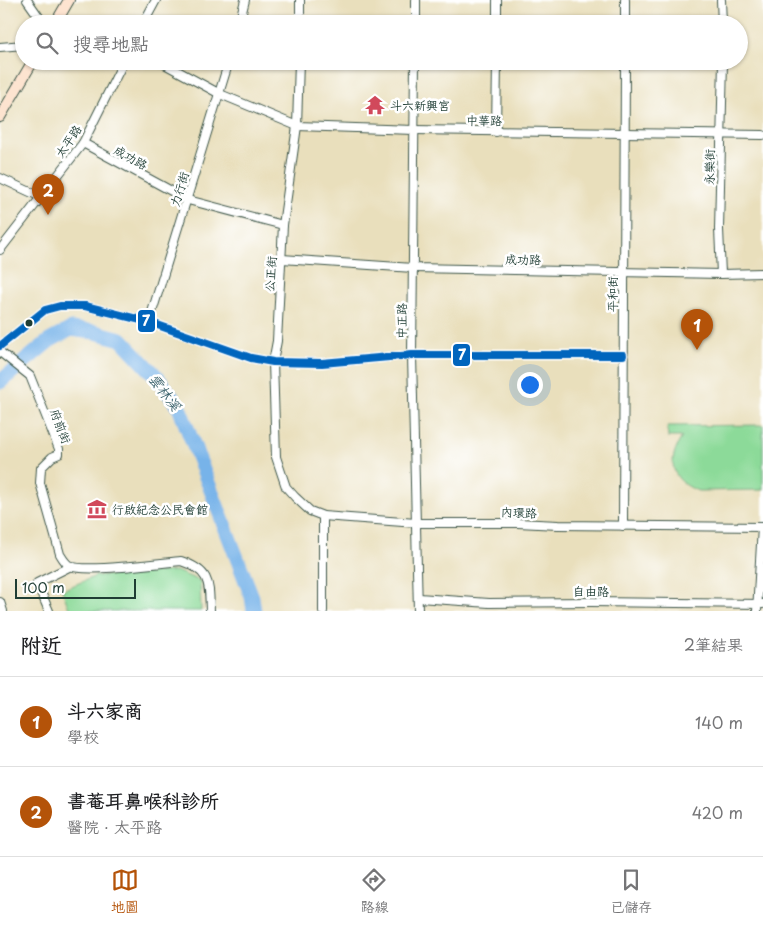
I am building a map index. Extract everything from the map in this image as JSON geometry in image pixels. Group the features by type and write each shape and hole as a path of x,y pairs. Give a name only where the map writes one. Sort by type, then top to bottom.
{"street":[{"path":"27,0 38,15"},
{"path":"60,15 69,0"},
{"path":"148,15 156,0"},
{"path":"241,15 245,0"},
{"path":"300,0 300,15"},
{"path":"416,0 416,15"},
{"path":"497,15 498,0"},
{"path":"625,0 625,15"},
{"path":"721,0 722,15"},
{"path":"0,47 15,45"},
{"path":"0,117 28,70"},
{"name":"太平路","path":"0,250 83,143 120,70"},
{"name":"中華路","path":"176,70 220,94 297,126 496,132 763,135"},
{"name":"力行街","path":"149,322 227,70"},
{"name":"公正街","path":"286,487 276,457 273,362 277,341 283,226 297,126 298,70"},
{"name":"中正路","path":"415,70 412,355 418,611"},
{"path":"496,132 497,70"},
{"name":"平和街","path":"623,526 623,272 626,228 625,70"},
{"name":"永樂街","path":"721,274 719,229 723,70"},
{"name":"成功路","path":"83,143 188,200 283,226"},
{"path":"0,178 41,197"},
{"name":"成功路","path":"282,259 413,268 721,274 763,273"},
{"path":"0,346 45,310 60,306 85,306 149,322 251,358 273,362 322,363 412,355 623,355"},
{"name":"府前街","path":"0,352 30,376 59,450 59,454 52,457 41,468 40,483 60,554 64,561 71,566"},
{"name":"內環路","path":"286,487 310,511 322,516 416,523 762,527"},
{"path":"322,516 323,611"},
{"path":"759,607 762,527"},
{"path":"49,611 38,583 71,566 88,569 181,561 196,567 205,575 209,590 210,611"},
{"name":"自由路","path":"419,598 525,607 591,602 759,607"},
{"path":"0,602 3,611"}],"green space":[{"path":"763,425 763,490 698,491 689,487 677,475 673,462 674,454 682,437 668,437 667,426"},
{"path":"176,571 200,581 201,611 70,611 62,590 96,576"}],"waterway":[{"name":"雲林溪","path":"0,382 49,341 71,329 95,332 121,339 157,377 179,407 252,597 254,611"}],"transit line":[{"name":"7","path":"0,346 45,310 60,306 85,306 149,322 251,358 273,362 322,363 412,355 623,355"}],"place":[{"name":"斗六新興宮","path":"375,105"},
{"name":"書菴耳鼻喉科診所","path":"48,215"},
{"name":"斗六家商","path":"697,350"},
{"name":"行啟紀念公民會館","path":"97,509"}]}
